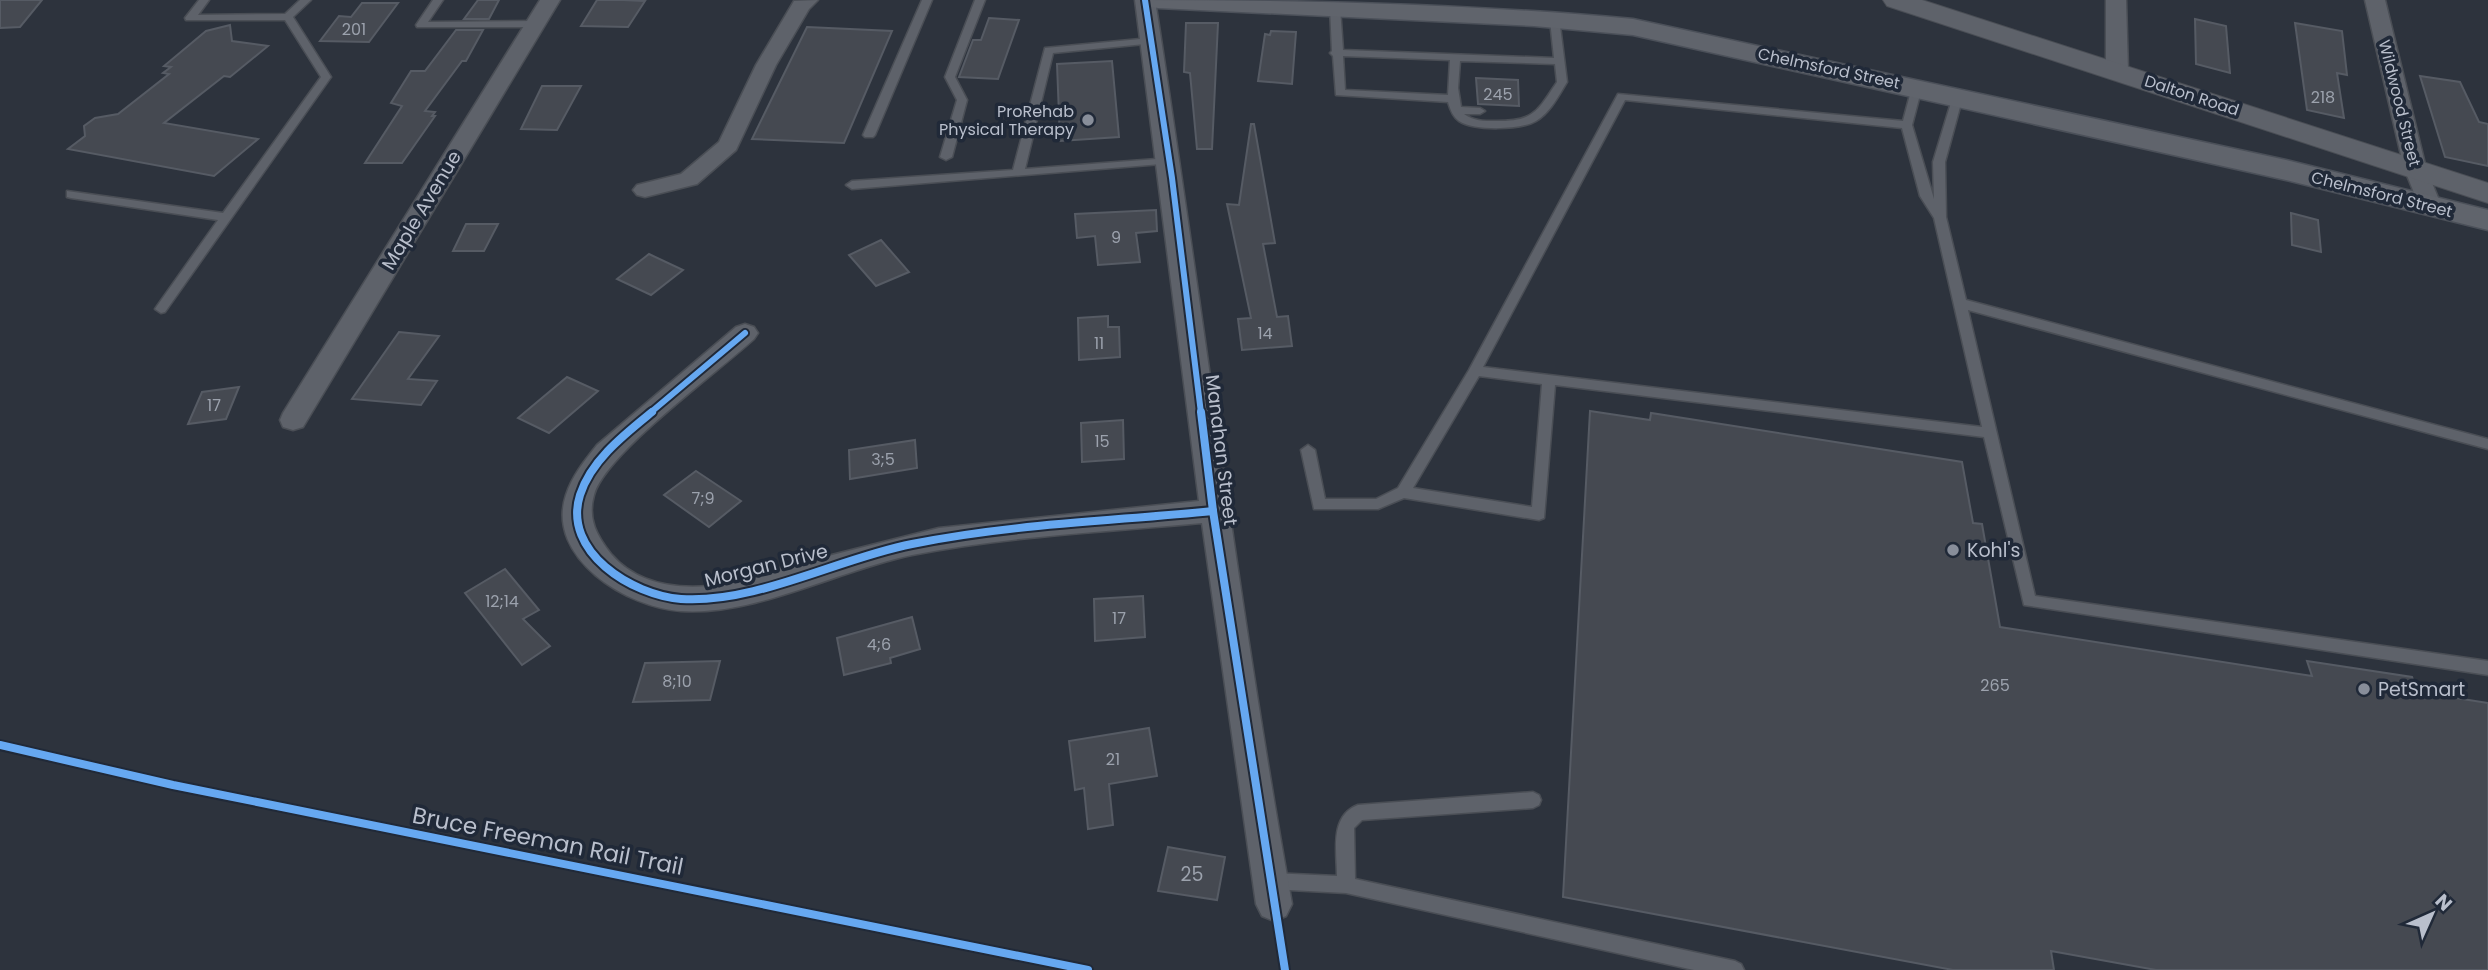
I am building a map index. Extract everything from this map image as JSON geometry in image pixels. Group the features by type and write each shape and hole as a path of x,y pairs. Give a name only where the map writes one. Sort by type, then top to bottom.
{"main road":[{"name":"Chelmsford Street","path":"1158,0 1325,5 1555,20 1666,33 1958,96 2488,220"}],"street":[{"name":"Maple Avenue","path":"293,420 550,0"},
{"path":"645,190 689,179 728,145 766,65 801,5 808,0"},
{"name":"Manahan Street","path":"1145,0 1170,161 1213,511 1272,893"},
{"name":"Dalton Road","path":"1896,0 2488,193"},
{"path":"2116,0 2117,71"},
{"name":"Wildwood Street","path":"2375,0 2415,168 2429,205"},
{"name":"Morgan Drive","path":"746,333 630,429 592,466 578,502 578,527 590,553 620,580 658,597 708,598 880,550 939,539 1213,511"}],"lane":[{"path":"204,0 190,18 288,17 306,0"},
{"path":"438,0 421,25 535,24"},
{"path":"869,135 927,0"},
{"path":"946,157 962,100 950,77 980,0"},
{"path":"1325,5 1340,93 1456,105 1480,111"},
{"path":"161,309 326,76 288,17"},
{"path":"1455,57 1456,105 1460,115 1473,123 1527,125 1540,116 1562,82 1555,20"},
{"path":"1018,173 1049,50 1151,41"},
{"path":"1335,52 1560,61"},
{"path":"1917,87 1907,125 1926,196 1940,217"},
{"path":"1308,450 1319,505 1378,504 1403,492 1475,371 1622,96 1907,125"},
{"path":"1958,96 1939,162 1940,217 2029,601 2488,668"},
{"path":"1525,114 1540,116"},
{"path":"852,185 1170,161"},
{"path":"71,194 226,217"},
{"path":"1959,303 2488,444"},
{"path":"1475,371 1989,433"},
{"path":"1403,492 1539,514 1549,380"},
{"path":"1346,885 1346,825 1358,813 1534,800"},
{"path":"1272,893 1346,885 1735,970"}],"building":[{"path":"0,0 42,0 20,27 0,28"},
{"path":"478,0 499,0 489,19 464,19"},
{"path":"597,0 645,1 628,27 581,26"},
{"path":"362,3 398,3 369,42 320,41 339,16 351,17"},
{"path":"989,18 1019,20 998,79 959,77 973,40 981,40"},
{"path":"2195,19 2226,26 2230,73 2196,64"},
{"path":"1186,23 1218,23 1212,149 1197,149 1190,73 1184,72"},
{"path":"2295,23 2342,31 2347,75 2337,73 2344,118 2307,110"},
{"path":"230,25 232,41 268,46 230,77 224,76 164,123 258,139 214,176 68,149 85,136 84,126 95,118 118,114 169,74 163,73 171,67 164,66 206,31"},
{"path":"807,27 892,31 844,143 752,139"},
{"path":"456,30 483,30 466,61 462,61 425,111 435,112 432,116 435,116 402,163 365,163 402,106 391,103 411,71 425,71"},
{"path":"1271,31 1296,32 1292,84 1258,81 1265,34 1270,35"},
{"name":"ProRehab Physical Therapy","path":"1112,61 1119,137 1060,141 1057,64"},
{"path":"2420,76 2460,82 2479,122 2488,124 2488,166 2445,157"},
{"path":"1476,78 1518,80 1519,106 1478,104"},
{"path":"542,86 581,86 557,130 521,129"},
{"path":"1251,124 1254,124 1275,243 1263,244 1277,317 1288,316 1292,346 1242,350 1238,319 1251,318 1227,204 1239,205"},
{"path":"1156,210 1157,231 1136,233 1140,262 1098,265 1095,236 1077,238 1075,214"},
{"path":"2291,213 2318,220 2321,252 2292,245"},
{"path":"466,224 498,224 484,251 453,251"},
{"path":"881,240 909,272 876,286 849,255"},
{"path":"649,254 683,270 651,295 617,279"},
{"path":"1108,316 1108,327 1119,327 1120,357 1079,360 1078,318"},
{"path":"399,332 439,336 408,379 437,381 421,405 352,399"},
{"path":"567,377 598,391 549,433 518,418"},
{"path":"239,387 226,419 188,424 202,392"},
{"path":"1590,411 1650,420 1651,413 1962,462 1973,523 1982,524 2000,627 2312,676 2307,661 2412,677 2418,692 2488,703 2488,970 2156,970 2051,951 2054,970 1953,970 1563,897"},
{"path":"1123,420 1124,459 1082,462 1081,423"},
{"path":"915,440 917,468 850,479 849,450"},
{"path":"696,471 741,501 709,527 664,495"},
{"path":"505,569 539,610 523,619 550,646 522,665 465,593"},
{"path":"1143,596 1145,637 1095,641 1094,599"},
{"path":"912,617 920,649 890,658 891,663 844,675 837,638"},
{"path":"720,661 710,700 633,702 645,663"},
{"path":"1149,728 1157,776 1109,784 1113,825 1088,829 1084,788 1075,790 1069,741"},
{"path":"1168,847 1225,857 1217,900 1158,891"}],"cycle path":[{"path":"1145,0 1172,178 1213,511 1285,970"},
{"path":"745,333 626,433 590,474 579,496 577,519 585,543 606,568 641,590 681,599 709,598 767,586 910,544 1042,527 1213,511"},
{"name":"Bruce Freeman Rail Trail","path":"0,745 173,785 1088,970"}],"place":[{"name":"ProRehab Physical Therapy","path":"1088,120"},
{"name":"Kohl's","path":"1953,550"},
{"name":"PetSmart","path":"2364,689"}]}
